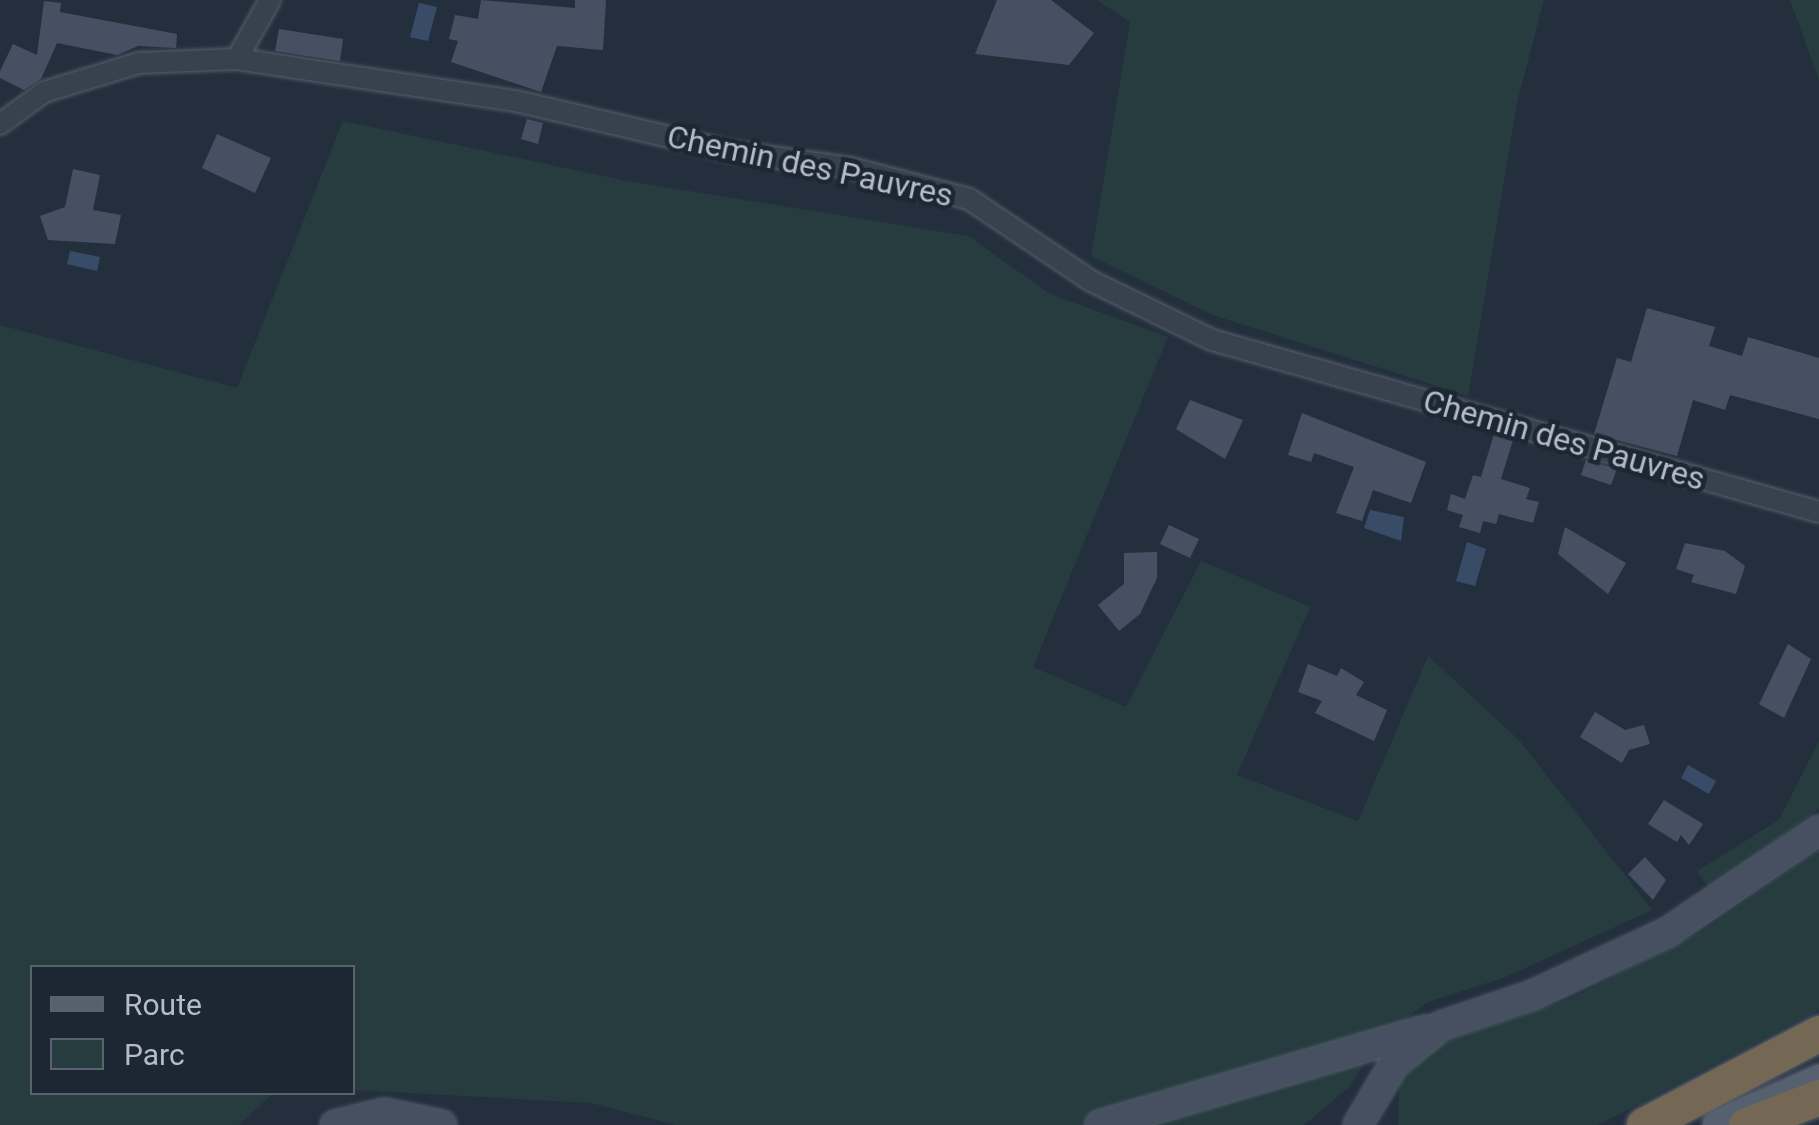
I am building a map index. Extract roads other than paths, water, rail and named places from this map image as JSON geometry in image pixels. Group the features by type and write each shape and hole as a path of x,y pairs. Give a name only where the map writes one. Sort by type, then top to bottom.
{"highway":[{"path":"1644,1125 1819,1033"},
{"path":"1746,1125 1819,1097"}],"main road":[{"path":"1718,1125 1819,1080"},
{"path":"1783,1125 1819,1111"}],"street":[{"path":"236,60 270,0"},
{"name":"Chemin des Pauvres","path":"0,124 44,92 139,63 236,60 516,101 728,151 852,168 969,200 1091,281 1212,340 1819,512"},
{"path":"1100,1125 1533,995 1668,932 1819,830"},
{"path":"1358,1125 1378,1086 1413,1044 1440,1026"},
{"path":"1378,1086 1380,1125"},
{"path":"335,1125 384,1113 442,1125"}],"water":[{"path":"419,3 437,7 428,41 410,37"},
{"path":"70,251 100,257 97,271 67,264"},
{"path":"1370,510 1404,517 1401,541 1364,528"},
{"path":"1467,542 1486,549 1475,586 1456,581"},
{"path":"1688,765 1716,781 1709,794 1681,778"}]}
